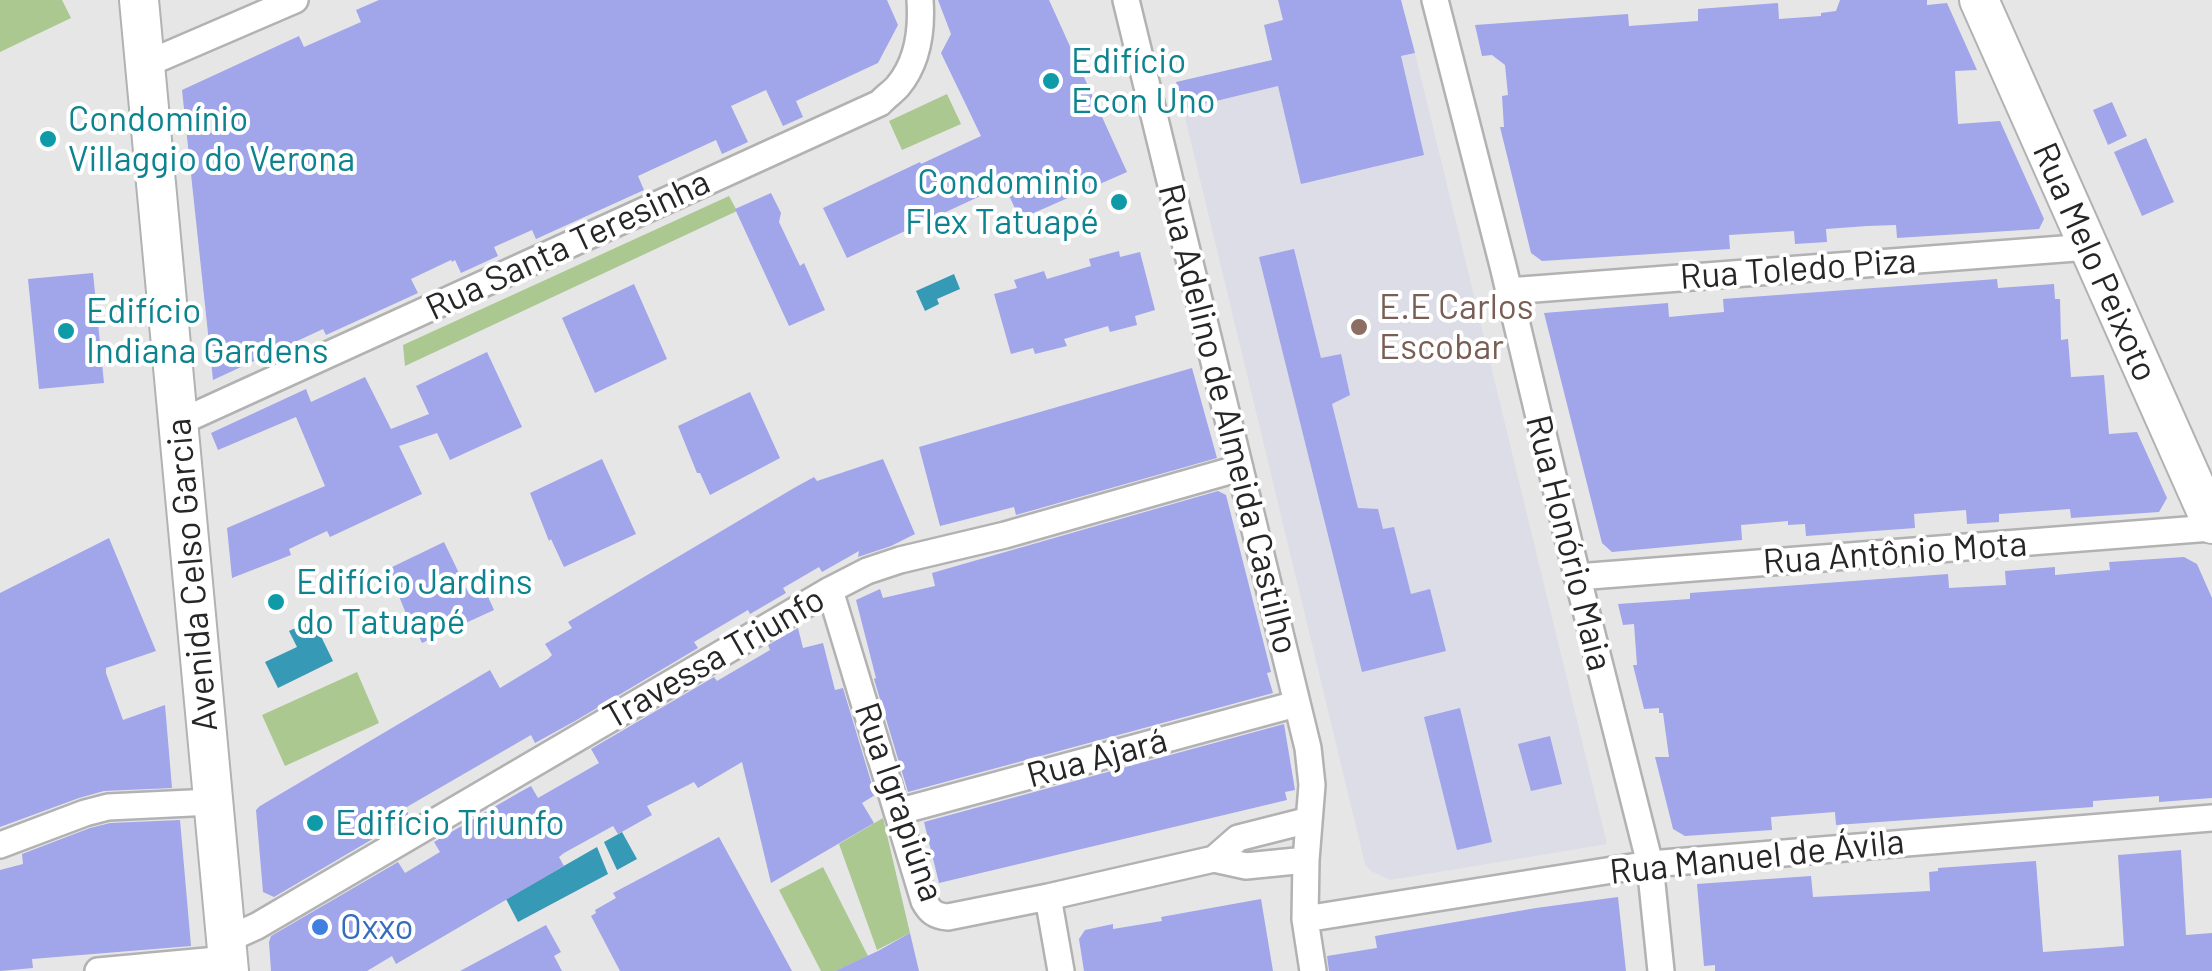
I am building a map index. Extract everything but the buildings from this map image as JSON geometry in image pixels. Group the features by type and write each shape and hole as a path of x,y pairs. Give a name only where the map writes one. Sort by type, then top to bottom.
{"main road":[{"name":"Avenida Celso Garcia","path":"139,0 227,956"},
{"name":"Rua Melo Peixoto","path":"1979,0 2212,526"}],"street":[{"path":"144,66 295,0"},
{"name":"Rua Santa Teresinha","path":"178,423 880,102 898,86 911,64 922,29 920,0"},
{"name":"Rua Adelino de Almeida Castilho","path":"1126,0 1308,748 1312,785 1306,919 1312,971"},
{"path":"1436,2 1462,0"},
{"name":"Rua Honório Maia","path":"1436,2 1650,864 1660,971"},
{"name":"Rua Toledo Piza","path":"1508,290 2089,248"},
{"name":"Travessa Triunfo","path":"227,956 257,926 867,571 1240,468"},
{"name":"Rua Antônio Mota","path":"1578,578 2212,526"},
{"name":"Rua Igrapiúna","path":"830,590 930,912 948,917 1214,859 1246,866 1307,840"},
{"name":"Rua Ajará","path":"897,812 1296,704"},
{"path":"0,845 108,807 212,802"},
{"name":"Rua Manuel de Ávila","path":"1306,919 1650,864 2212,818"},
{"name":"Rua Igrapiúna","path":"1214,859 1238,838 1307,840"},
{"path":"1048,898 1061,971"},
{"path":"98,971 227,956"}],"shaded area":[{"name":"E.E Carlos Escobar","path":"1415,53 1607,844 1390,880 1365,864 1183,109"}],"green space":[{"path":"0,0 62,0 71,18 0,52"},
{"path":"947,94 961,124 902,150 889,121"},
{"path":"729,196 737,211 405,366 403,345"},
{"path":"357,672 379,723 285,766 262,715"},
{"path":"883,818 910,933 877,950 839,844"},
{"path":"823,867 868,956 835,971 821,971 779,890"}],"water":[{"path":"954,274 960,289 937,299 939,304 925,311 916,291"},
{"path":"313,620 333,661 278,688 265,662 297,647 289,631"},
{"path":"622,832 637,859 617,870 604,842"},
{"path":"597,847 608,874 518,922 506,899"}],"place":[{"name":"Edifício Econ Uno","path":"1051,81"},
{"name":"Condomínio Villaggio do Verona","path":"48,139"},
{"name":"Condominio Flex Tatuapé","path":"1119,202"},
{"name":"E.E Carlos Escobar","path":"1359,327"},
{"name":"Edifício Indiana Gardens","path":"66,331"},
{"name":"Edifício Jardins do Tatuapé","path":"276,602"},
{"name":"Edifício Triunfo","path":"315,823"},
{"name":"Oxxo","path":"320,927"}]}
